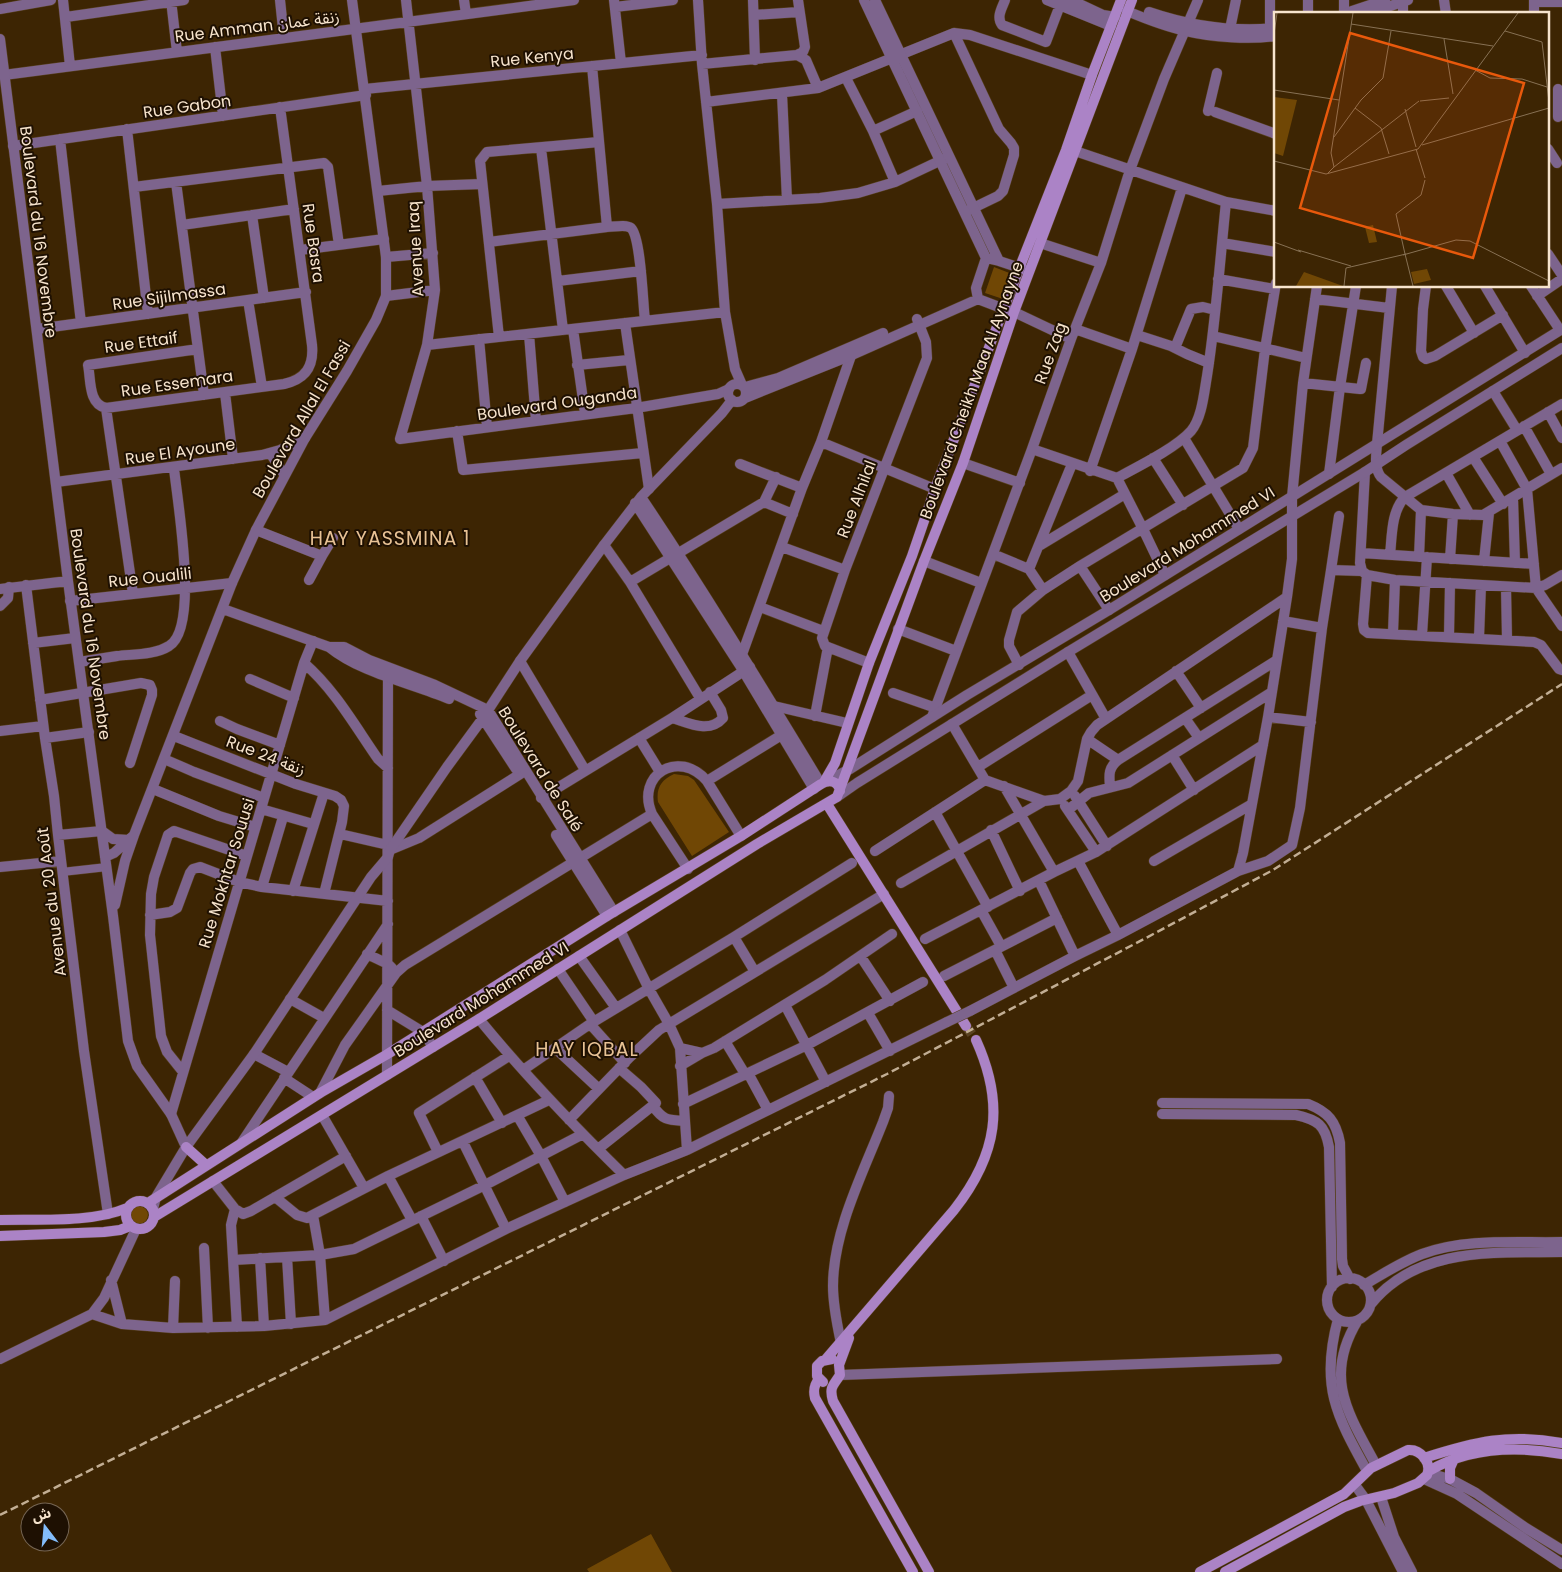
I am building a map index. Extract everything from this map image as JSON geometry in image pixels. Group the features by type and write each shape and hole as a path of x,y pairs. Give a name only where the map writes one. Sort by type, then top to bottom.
{"main road":[{"name":"Boulevard Cheikh Maa Al Aynayne","path":"820,785 834,763 869,663 912,556 935,489 1009,310 1113,21 1129,6"},
{"name":"Boulevard Cheikh Maa Al Aynayne","path":"1024,270 1040,244 1129,6"},
{"name":"Boulevard Cheikh Maa Al Aynayne","path":"838,794 898,629 963,463 1009,310"},
{"path":"838,794 836,783 820,785 811,795 812,801 817,805 825,805 884,894 966,1026"},
{"name":"Boulevard Mohammed VI","path":"153,1207 206,1165 316,1094 386,1055 610,914 688,869 820,785"},
{"name":"Boulevard Mohammed VI","path":"153,1207 213,1180 322,1115 479,1019 757,844 825,805 838,794"},
{"path":"826,1359 836,1361 837,1374 828,1383 819,1379 816,1371 819,1363 826,1359 841,1343 967,1194 986,1158 992,1139 994,1100 984,1059 976,1040"},
{"path":"186,1147 206,1165"},
{"path":"0,1220 83,1217 108,1214 128,1208 137,1201 153,1207 147,1227 142,1229 133,1227 104,1232 0,1236"},
{"path":"128,1208 126,1219 133,1227"},
{"path":"851,1331 832,1395 841,1416 929,1572"},
{"path":"819,1379 813,1391 815,1398 913,1572"},
{"path":"829,1422 841,1416"},
{"path":"1424,1458 1463,1445 1492,1440 1524,1438 1562,1442"},
{"path":"1225,1572 1344,1507 1409,1487 1427,1474 1454,1459 1478,1453 1508,1449 1562,1454"},
{"path":"1200,1572 1344,1494 1372,1468 1408,1450 1418,1451 1424,1458 1428,1466 1427,1474"},
{"path":"1450,1479 1450,1468 1454,1459"},
{"path":"882,1518 894,1511"}],"street":[{"path":"0,9 51,0"},
{"path":"63,0 70,66"},
{"path":"66,17 184,0"},
{"path":"280,0 284,38"},
{"name":"Boulevard Allal El Fassi","path":"114,916 131,837 153,789 232,583 284,474 366,338 386,296 384,239 352,0"},
{"name":"Avenue Iraq","path":"400,438 427,345 435,290 427,186 406,0"},
{"path":"464,0 466,14"},
{"name":"Rue Amman زنقة عمان","path":"4,75 553,1 574,0"},
{"path":"621,63 614,3 673,0"},
{"path":"153,1207 186,1147 254,1054 357,898 447,767 486,714 520,661 604,544 642,496 722,413 735,391 735,370 726,312 698,0"},
{"path":"753,0 755,60"},
{"path":"798,0 805,47 803,52 798,55 806,60 818,88"},
{"path":"864,0 897,57 969,210 999,260"},
{"path":"875,0 917,111 944,159"},
{"path":"1005,0 999,21 1002,24 1046,42"},
{"path":"1048,0 1061,2 1113,21"},
{"path":"1071,0 1104,14 1113,21"},
{"name":"Rue Zag","path":"934,713 1020,483 1071,339 1101,263 1130,170 1164,79 1198,0"},
{"path":"1230,29 1236,0"},
{"path":"1270,0 1273,33"},
{"path":"1350,12 1385,0"},
{"path":"171,1 177,52"},
{"path":"1373,12 1405,1"},
{"path":"1534,1 1562,2"},
{"path":"1041,58 1061,2"},
{"path":"1129,6 1212,35 1273,33"},
{"path":"754,15 799,12"},
{"path":"1187,27 1273,33"},
{"path":"706,102 818,88 954,33 970,35 1092,75"},
{"path":"954,33 999,129 1014,148 1014,155 1003,191 998,196 969,210"},
{"name":"Boulevard du 16 Novembre","path":"0,38 70,601 114,916 130,1049 137,1066 171,1114 186,1147"},
{"path":"215,47 223,116"},
{"name":"Rue Kenya","path":"365,92 414,84 621,63 755,60 798,55"},
{"path":"592,66 607,227"},
{"path":"1217,73 1211,112 1274,133"},
{"path":"846,78 895,182"},
{"path":"1556,89 1560,115"},
{"name":"Rue Gabon","path":"13,146 223,116 365,92"},
{"path":"782,94 787,200"},
{"name":"Rue Basra","path":"280,107 313,356 310,367 300,378"},
{"path":"873,132 917,111"},
{"path":"127,130 148,314"},
{"path":"60,139 82,323"},
{"path":"499,337 480,161 487,152 599,142"},
{"path":"541,148 558,281 568,330 578,365 585,414"},
{"path":"1075,151 1226,202 1274,211"},
{"path":"1550,153 1556,164"},
{"path":"717,204 820,198 858,193 895,182 944,159"},
{"path":"134,187 324,162 328,167 338,245"},
{"path":"176,182 204,395"},
{"path":"378,191 427,186 482,184"},
{"path":"1090,471 1137,335 1182,188"},
{"path":"1032,449 1090,471 1117,478 1153,458 1184,438 1192,430 1198,417 1209,363 1226,202"},
{"path":"182,225 294,209"},
{"path":"969,210 986,258 976,288 979,298 1071,339"},
{"path":"252,216 264,298"},
{"path":"489,242 607,227 626,226 630,228 636,236 645,321"},
{"path":"300,250 384,239"},
{"path":"1222,243 1274,252"},
{"path":"1040,244 1101,263"},
{"path":"386,258 433,253"},
{"path":"1550,257 1562,275"},
{"path":"986,258 999,260 1024,270"},
{"path":"558,281 641,271"},
{"path":"1218,279 1274,286"},
{"path":"1550,287 1562,279"},
{"path":"1018,665 1009,646 1017,612 1043,590 1080,566 1242,468 1253,448 1275,288"},
{"path":"1238,871 1263,745 1287,597 1292,559 1292,497 1303,383 1317,288"},
{"path":"1329,474 1356,288"},
{"path":"1392,288 1377,444 1376,464 1377,472 1381,477 1421,510 1483,515 1562,468"},
{"path":"1426,288 1421,351 1423,357 1430,359 1503,315"},
{"path":"1447,288 1474,333"},
{"path":"1486,288 1525,353"},
{"path":"1532,288 1561,330"},
{"path":"1537,296 1549,288"},
{"path":"386,296 435,290"},
{"name":"Rue Sijilmassa","path":"37,329 306,292"},
{"name":"Boulevard Ouganda","path":"735,391 746,395 744,398 918,322 979,298"},
{"path":"1315,299 1389,308"},
{"path":"248,300 262,387"},
{"path":"1176,348 1191,309 1202,307 1216,310"},
{"path":"427,345 726,312"},
{"name":"Rue Alhilal","path":"823,631 883,469 928,358 926,342 918,322"},
{"path":"624,323 643,453 642,496 675,555 785,733 820,785"},
{"path":"1075,329 1132,349"},
{"name":"Boulevard Mohammed VI","path":"820,785 918,727 934,713 983,687 1109,610 1561,330"},
{"path":"529,334 536,421"},
{"path":"1137,335 1176,348 1209,363"},
{"path":"1213,336 1306,358"},
{"path":"479,339 487,427"},
{"name":"Boulevard Mohammed VI","path":"838,794 1292,517 1562,348"},
{"name":"Rue Ettaif","path":"88,365 198,349"},
{"path":"541,798 672,718 710,692 744,664 760,607 853,351"},
{"name":"Boulevard Ouganda","path":"400,438 636,408 735,391 853,351"},
{"path":"578,365 629,360"},
{"path":"1303,383 1362,389 1366,363"},
{"name":"Rue Essemara","path":"88,365 94,398 98,405 106,408 290,383 300,378"},
{"path":"1493,392 1551,474"},
{"path":"225,393 233,459"},
{"path":"1390,555 1396,512 1399,503 1404,497 1562,404"},
{"path":"106,408 133,594"},
{"path":"1548,412 1562,438"},
{"path":"456,431 462,470 643,453"},
{"name":"Rue El Ayoune","path":"56,482 174,468 270,453 304,438"},
{"path":"1184,438 1239,529"},
{"path":"1500,441 1527,489 1536,588 1562,626"},
{"path":"821,442 935,489"},
{"path":"270,453 284,474"},
{"path":"1473,457 1504,504"},
{"path":"1153,458 1183,504"},
{"path":"963,463 1020,483"},
{"path":"740,464 802,488"},
{"path":"1029,569 1072,464"},
{"path":"79,662 146,652 171,645 174,642 182,624 186,588 174,468"},
{"path":"1365,472 1360,563 1365,573 1364,630 1368,632 1534,642 1541,645 1559,669 1562,670"},
{"path":"1446,473 1470,515"},
{"path":"630,582 764,502 776,477"},
{"path":"1117,478 1144,528 1165,575"},
{"path":"1039,546 1125,494"},
{"path":"1513,498 1515,563"},
{"path":"764,502 793,514"},
{"path":"1421,510 1426,581 1422,635"},
{"path":"1484,561 1489,513"},
{"path":"1450,559 1453,514"},
{"path":"92,1314 122,1324 173,1328 264,1326 325,1320 506,1229 624,1175 687,1150 897,1049 1238,871 1268,861 1285,852 1294,842 1300,808 1322,628 1339,516"},
{"path":"256,530 322,556"},
{"path":"309,580 333,538"},
{"path":"604,544 630,582 700,698"},
{"path":"782,547 845,570"},
{"path":"1361,553 1534,564"},
{"path":"993,554 1029,569 1043,590"},
{"path":"924,562 982,583"},
{"path":"1080,566 1109,610"},
{"path":"1331,570 1365,573 1394,580 1536,588 1545,585 1562,574"},
{"path":"1393,633 1394,580"},
{"path":"1155,581 1163,594"},
{"path":"0,606 8,598 4,588 68,582"},
{"name":"Rue Oualili","path":"70,601 232,583"},
{"path":"1449,636 1450,583"},
{"name":"Avenue du 20 Août","path":"26,585 43,726 54,796 84,1051 108,1214"},
{"path":"1479,638 1481,585"},
{"path":"1506,587 1507,639"},
{"path":"952,724 985,780 1044,800 1060,799 1071,791 1078,781 1090,732 1176,671 1287,597"},
{"path":"760,607 823,631 822,642 828,647 869,663"},
{"name":"Boulevard de Salé","path":"223,609 329,647 344,647 388,673 435,685 486,714 610,914"},
{"path":"1283,621 1322,628"},
{"path":"898,629 956,651"},
{"path":"33,643 75,638"},
{"name":"Rue Mokhtar Souusi","path":"171,1114 304,663 313,641"},
{"path":"815,716 828,647"},
{"path":"1068,652 1106,719"},
{"path":"1110,787 1109,772 1112,765 1118,760 1277,660"},
{"path":"520,661 585,770"},
{"path":"304,663 330,688 375,754 388,768"},
{"path":"744,664 774,706 785,733"},
{"path":"1176,671 1201,708"},
{"path":"387,1075 388,673"},
{"path":"250,679 294,698"},
{"path":"40,700 141,683 150,686 152,695 130,763"},
{"path":"983,687 991,700"},
{"path":"672,718 705,727 720,722 723,718 721,710 710,692"},
{"path":"1068,810 1089,793 1128,783 1272,692"},
{"path":"893,693 934,713"},
{"path":"978,767 1092,695"},
{"path":"774,706 847,724"},
{"path":"1268,716 1311,722"},
{"path":"1185,718 1199,738"},
{"path":"220,721 280,745"},
{"path":"0,731 43,726"},
{"path":"918,727 926,740"},
{"path":"45,738 89,732"},
{"path":"707,781 785,733"},
{"name":"Rue 24 زنقة","path":"174,736 339,798 344,806 340,834"},
{"path":"639,738 660,772"},
{"path":"1087,739 1118,760"},
{"path":"925,939 1107,846 1263,745"},
{"path":"1172,755 1194,790"},
{"path":"164,759 264,798"},
{"path":"688,869 648,806 647,796 649,787 653,779 660,772 669,767 680,765 690,767 700,773 707,781 741,836"},
{"path":"324,894 340,834 389,851 418,838 522,772"},
{"name":"Boulevard de Salé","path":"522,772 541,798 576,861"},
{"path":"875,851 985,780"},
{"path":"1004,786 1054,872"},
{"path":"153,789 219,816 255,827"},
{"path":"1071,791 1107,846"},
{"path":"293,891 324,793"},
{"path":"1060,799 1096,852"},
{"path":"901,882 1044,800"},
{"path":"1154,861 1252,804"},
{"path":"261,809 313,824"},
{"path":"935,812 957,850 984,908 1014,988"},
{"path":"254,1054 316,1094 344,1045 396,973 405,965 652,814"},
{"path":"262,887 283,816"},
{"path":"991,830 1020,891"},
{"path":"58,836 102,831 113,839 131,837"},
{"path":"183,1072 166,1052 161,1036 154,976 150,915 154,877 170,833 176,831 247,856"},
{"name":"Boulevard Allal El Fassi","path":"106,862 131,837"},
{"path":"0,867 61,861"},
{"path":"62,872 106,862 125,861"},
{"path":"1078,861 1118,935"},
{"path":"523,1070 592,1023 852,863"},
{"path":"150,915 170,912 177,908 190,873 195,868 205,868 239,882 262,887 388,901"},
{"path":"1039,881 1075,956"},
{"path":"569,1120 650,1038 669,1024 884,894"},
{"path":"944,976 1057,918"},
{"path":"242,1142 366,954 388,924"},
{"path":"620,930 680,1048 687,1150"},
{"path":"680,1066 785,1005 861,957 892,934"},
{"path":"734,937 755,972"},
{"path":"366,954 388,964 396,973"},
{"path":"579,956 616,1008"},
{"path":"861,957 890,1001"},
{"path":"558,969 622,1066 656,1103 598,1149"},
{"path":"683,1104 808,1045 923,982"},
{"path":"290,999 324,1018"},
{"path":"785,1005 808,1045 826,1082"},
{"path":"388,1010 423,1032 433,1047"},
{"path":"868,1013 897,1049"},
{"path":"479,1019 549,1100 624,1175"},
{"path":"725,1041 768,1110"},
{"path":"555,1048 599,1089"},
{"path":"680,1048 702,1053"},
{"path":"438,1152 419,1112 509,1056"},
{"path":"475,1077 502,1123"},
{"path":"841,1343 834,1310 833,1285 838,1249 845,1220 888,1108 889,1096"},
{"path":"275,1197 296,1215 307,1218 388,1176 549,1100"},
{"path":"1162,1102 1308,1104 1322,1109 1338,1131 1340,1142 1341,1252 1343,1266 1350,1278 1364,1285 1370,1294 1370,1304"},
{"path":"653,1106 665,1119 684,1121"},
{"path":"1162,1114 1296,1115 1311,1119 1320,1125 1327,1135 1329,1147 1332,1287"},
{"path":"322,1115 364,1188"},
{"path":"517,1115 542,1156 565,1202"},
{"path":"233,1260 320,1255 354,1249 584,1134"},
{"path":"463,1142 506,1229"},
{"path":"213,1180 235,1209 243,1214 346,1156"},
{"path":"388,1176 444,1260"},
{"path":"235,1209 231,1225 237,1327"},
{"path":"313,1215 320,1255 325,1320"},
{"path":"0,1359 92,1314 104,1298 133,1227"},
{"path":"1364,1285 1411,1259 1446,1247 1472,1244 1562,1242"},
{"path":"204,1248 208,1328"},
{"path":"1372,1468 1349,1415 1342,1386 1341,1366 1345,1348 1358,1320 1366,1313 1370,1304 1388,1285 1404,1274 1424,1265 1448,1258 1473,1254 1562,1252"},
{"path":"286,1257 291,1324"},
{"path":"260,1258 264,1326"},
{"path":"1350,1278 1340,1280 1332,1287 1328,1296 1328,1307 1338,1319 1346,1322 1358,1320"},
{"path":"111,1280 122,1324"},
{"path":"173,1328 175,1281"},
{"path":"1338,1319 1331,1354 1332,1390 1342,1425 1372,1468"},
{"path":"837,1374 1277,1359"},
{"path":"1427,1474 1450,1479 1476,1493 1526,1528 1562,1550"},
{"path":"1427,1474 1562,1564"},
{"path":"1355,1485 1366,1500 1403,1572"},
{"path":"1381,1497 1394,1537 1412,1572"}],"shaded area":[{"path":"994,267 1012,274 1003,299 985,293"},
{"path":"674,774 688,776 694,780 729,832 692,856 658,802 660,785"},
{"path":"139,1206 145,1209 148,1215 145,1221 139,1224 133,1221 130,1215 133,1209"},
{"path":"651,1534 672,1572 589,1572 587,1569"}],"tunnel":[{"path":"966,1026 976,1040"}],"railway":[{"path":"0,1515 887,1074 1144,939 1273,870 1562,684"}],"district":[{"name":"HAY YASSMINA 1","path":"390,538"},
{"name":"HAY IQBAL","path":"587,1049"}]}
